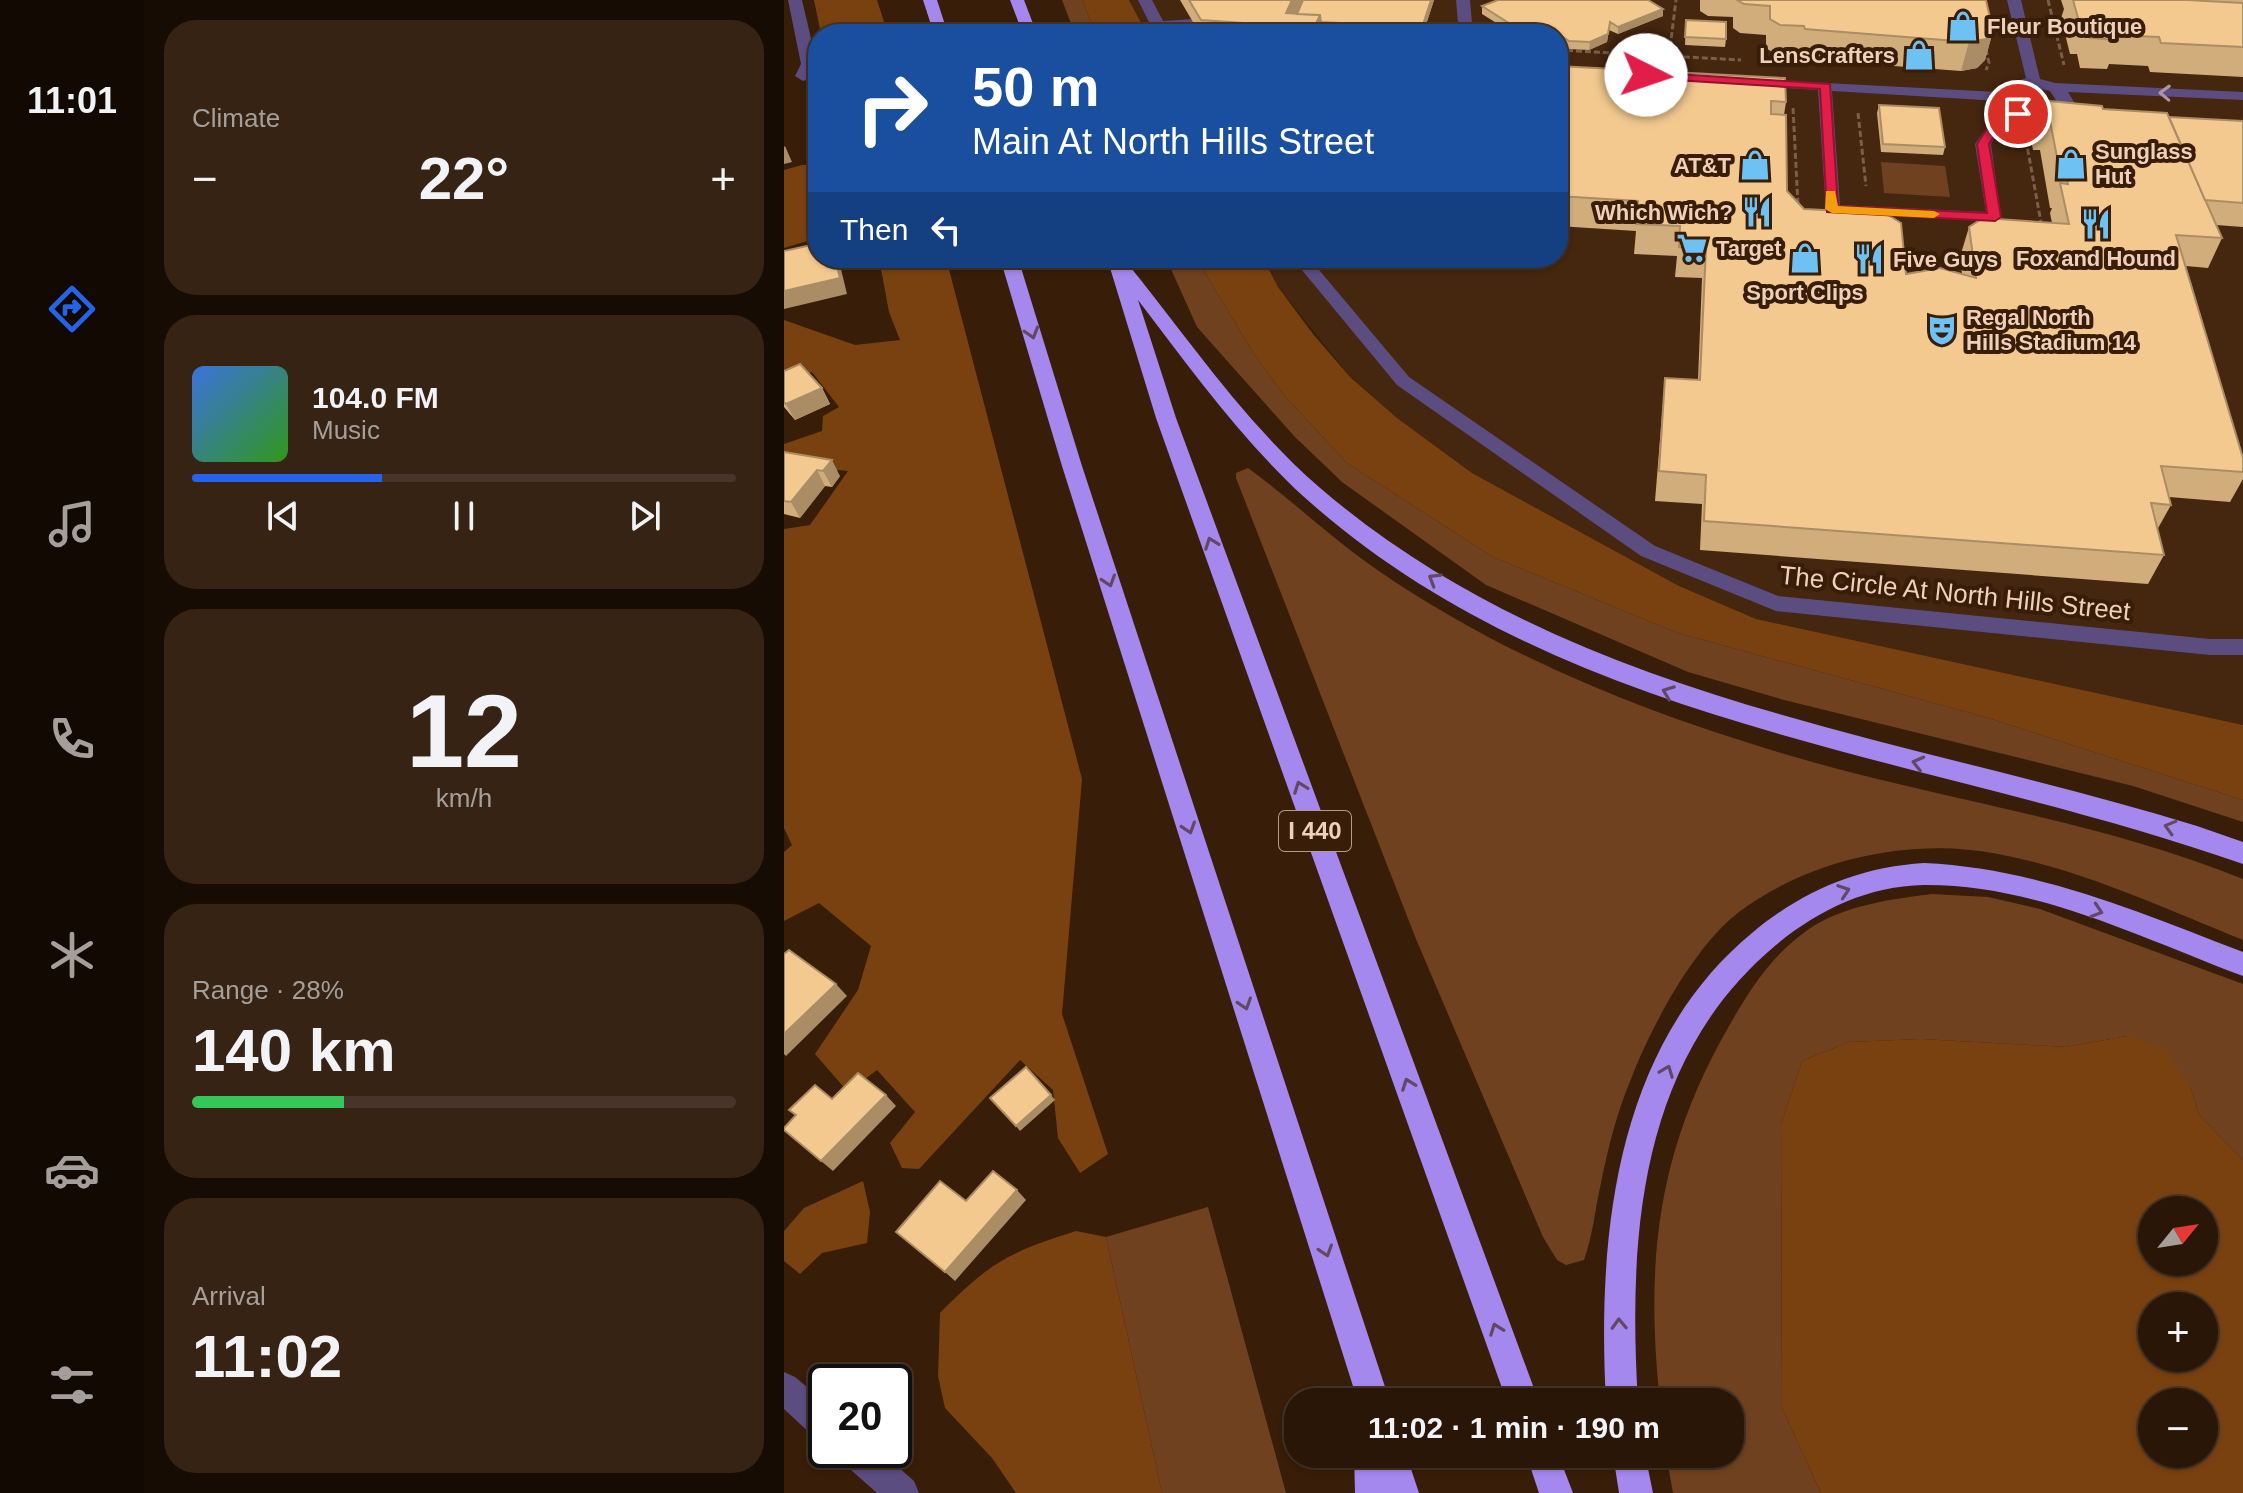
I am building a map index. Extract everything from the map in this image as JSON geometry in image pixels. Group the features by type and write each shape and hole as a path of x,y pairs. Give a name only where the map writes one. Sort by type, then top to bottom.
{"highway":[{"path":"930,0 938,24"},
{"path":"1017,0 1026,24"},
{"path":"1012,268 1072,466 1370,1388"},
{"name":"I 440","path":"1118,268 1166,418 1518,1388"},
{"path":"1122,268 1233,408 1312,492 1375,541 1491,614 1561,648 1679,696 1869,751 2104,808 2243,853"},
{"path":"1622,1388 1618,1287 1634,1169 1649,1118 1670,1060 1698,1008 1737,962 1774,929 1811,904 1844,890 1922,874 1959,875 2014,884 2243,964"},
{"path":"1364,1370 1365,1388"},
{"path":"1371,1468 1372,1493"},
{"path":"1394,1468 1402,1493"},
{"path":"1547,1468 1556,1493"},
{"path":"1632,1468 1636,1493"}],"street":[{"path":"795,0 808,59"},
{"path":"803,76 808,66"},
{"path":"784,1388 808,1409"},
{"path":"874,1468 902,1493"}],"lane":[{"path":"1145,0 1157,24"},
{"path":"1463,0 1466,24"},
{"path":"2014,0 2034,82"},
{"path":"1189,24 1194,23"},
{"path":"1746,81 2004,97"},
{"path":"2078,116 2028,113 2011,107 2004,97 2005,91 2015,84 2034,82 2053,87 2243,96"},
{"path":"1825,86 1832,209 1995,217 1983,144 1997,124 2028,113"},
{"path":"2052,114 2065,107 2067,102 2053,87"},
{"name":"The Circle At North Hills Street","path":"1308,268 1403,381 1648,551 1776,603 2210,647 2243,647"}],"path":[{"path":"1669,56 1676,0"},
{"path":"2048,0 2065,71"},
{"path":"1858,110 1867,195"}],"shaded area":[{"path":"814,0 877,0 885,24 819,24"},
{"path":"1062,0 1082,0 1092,24 1071,24"},
{"path":"1082,0 1129,0 1142,24 1092,24"},
{"path":"1129,0 2243,0 2243,725 1756,619 1679,586 1472,473 1397,418 1350,377 1278,287 1268,268 1568,268 1568,24 1142,24"},
{"path":"1881,162 1945,166 1950,197 1884,193"},
{"path":"808,165 808,241 784,248 784,170"},
{"path":"949,268 1082,779 1062,1014 1108,1154 1080,1173 1058,1138 1053,1090 1020,1060 919,1169 902,1168 890,1143 915,1112 877,1070 848,1092 815,1054 858,990 871,946 819,903 784,921 784,852 792,845 784,828 784,529 810,525 848,471 784,465 784,444 822,431 823,416 839,407 812,372 784,386 784,320 855,345 900,340 889,312 881,269"},
{"path":"1170,268 1202,268 1254,354 1283,394 1347,463 1493,557 1678,633 1985,717 2243,800 2243,822 2133,786 1784,700 1688,672 1486,585 1342,482 1294,436 1197,327"},
{"path":"1202,268 1268,268 1278,287 1313,334 1350,377 1397,418 1472,473 1679,586 1756,619 2243,725 2243,800 1985,717 1678,633 1493,557 1347,463 1283,394 1254,354"},
{"path":"1248,468 1359,557 1423,600 1523,655 1627,700 1788,755 2074,825 2187,858 2243,879 2243,940 2092,880 2030,861 1965,849 1931,848 1862,857 1797,878 1739,912 1722,927 1690,966 1662,1012 1621,1104 1584,1260 1566,1265 1557,1260 1543,1237 1416,939 1236,478 1236,473"},
{"path":"1932,894 1988,897 2040,909 2243,984 2243,1160 2199,1115 2191,1089 2127,1036 2066,1047 1921,1039 1849,1042 1802,1061 1781,1124 1782,1408 1821,1493 1673,1493 1669,1468 1744,1468 1744,1388 1659,1388 1654,1301 1656,1254 1662,1208 1686,1118 1729,1026 1771,963 1793,941 1819,923 1849,910 1883,901"},
{"path":"2127,1036 2164,1048 2191,1089 2199,1115 2243,1160 2243,1493 1821,1493 1782,1408 1781,1124 1802,1061 1849,1042 1921,1039 2066,1047"},
{"path":"863,1181 870,1212 867,1243 822,1253 800,1274 784,1261 784,1231 804,1208"},
{"path":"1208,1207 1286,1493 1162,1493 1106,1237"},
{"path":"1076,1231 1106,1237 1162,1493 1016,1493 992,1458 945,1408 938,1376 940,1313 972,1282 1001,1261"}],"building":[{"path":"1189,0 1292,0 1286,13 1320,15 1316,24 1201,20"},
{"path":"1303,0 1431,0 1423,24 1339,24 1321,22 1320,15 1297,14"},
{"path":"1498,0 1648,0 1663,9 1618,27 1610,22 1608,34 1590,42 1568,40 1568,24 1510,24 1482,6"},
{"path":"1737,0 1986,0 1993,31 1986,39 1969,42 1805,29 1804,26 1780,25 1770,19 1770,6 1744,4"},
{"path":"2073,0 2243,3 2243,47 2161,43 2159,37 2116,35 2118,40 2090,38 2086,25 2080,25"},
{"path":"1686,20 1726,22 1726,39 1685,37"},
{"path":"1568,67 1785,78 1786,102 1771,101 1771,114 1786,115 1787,191 1804,209 1885,213 1901,223 1906,274 1940,268 1976,278 1969,227 1983,218 2069,224 2060,183 2068,184 2067,178 2061,178 2050,121 2043,120 2038,100 2102,106 2103,109 2167,113 2222,238 2176,235 2243,458 2243,472 2161,466 2171,505 2151,503 2164,555 1704,521 1706,475 1659,471 1665,378 1700,380 1706,248 1679,247 1680,226 1636,224 1638,201 1568,197"},
{"path":"1879,105 1939,108 1945,147 1883,144"},
{"path":"2169,117 2243,121 2243,203 2205,200"},
{"path":"808,246 808,268 838,268 840,278 784,291 784,251"},
{"path":"800,364 822,388 786,404 784,371"},
{"path":"784,452 832,460 823,471 817,470 791,502 784,501"},
{"path":"789,950 836,984 784,1034 784,954"},
{"path":"1026,1067 1051,1095 1016,1126 990,1098"},
{"path":"858,1073 886,1095 821,1161 784,1130 796,1115 789,1110 815,1085 832,1099"},
{"path":"993,1171 1017,1190 945,1272 896,1232 940,1181 966,1201"}],"slow traffic":[{"path":"1831,194 1832,209 1934,214"}],"place":[{"name":"Fleur Boutique","path":"1963,26"},
{"name":"LensCrafters","path":"1919,55"},
{"name":"Sunglass Hut","path":"2071,164"},
{"name":"AT&T","path":"1755,165"},
{"name":"Which Wich?","path":"1757,212"},
{"name":"Fox and Hound","path":"2096,224"},
{"name":"Target","path":"1692,248"},
{"name":"Sport Clips","path":"1805,258"},
{"name":"Five Guys","path":"1869,259"},
{"name":"Regal North Hills Stadium 14","path":"1942,330"}],"route":[{"path":"1646,75 1825,86 1832,209 1995,217 1983,144 1993,127 2018,114"}]}
